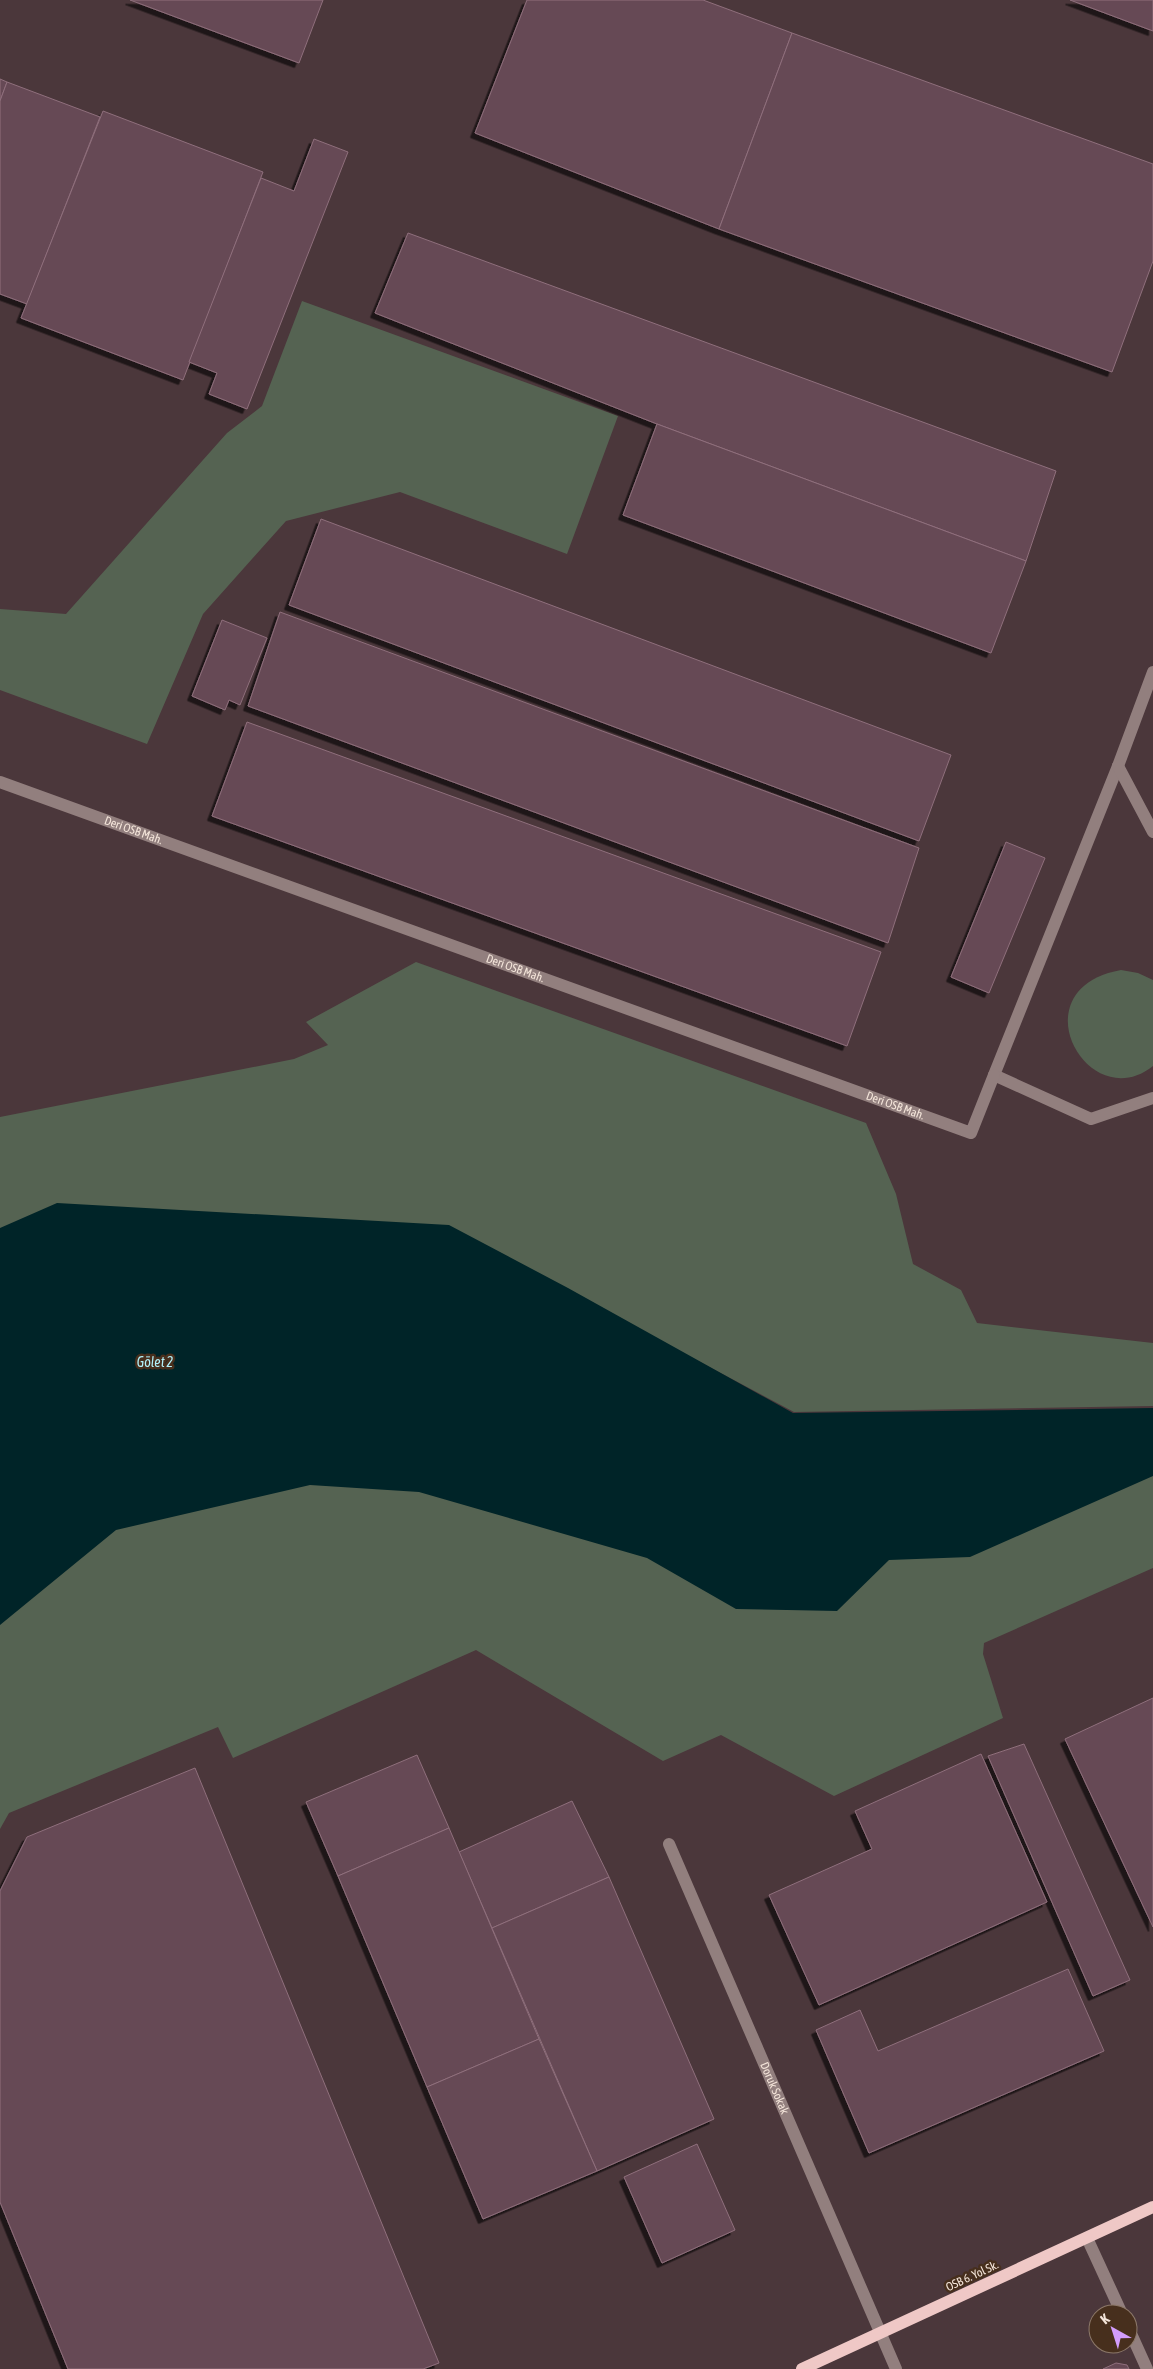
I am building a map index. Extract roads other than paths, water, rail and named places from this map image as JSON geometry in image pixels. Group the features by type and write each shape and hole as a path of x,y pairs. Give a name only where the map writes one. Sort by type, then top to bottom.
{"main road":[{"name":"OSB 6. Yol Sk.","path":"802,2369 1153,2207"}],"street":[{"path":"1153,672 1118,766 994,1075 1092,1119 1153,1098"},
{"path":"1118,766 1153,832"},
{"name":"Deri OSB Mah.","path":"0,782 971,1133 994,1075"},
{"name":"Doruk Sokak","path":"669,1844 896,2369"},
{"path":"1087,2238 1117,2304"},
{"path":"1138,2349 1147,2369"}],"water":[{"name":"Gölet 2","path":"57,1203 449,1225 568,1288 793,1413 1153,1408 1153,1476 970,1557 889,1560 837,1611 736,1609 647,1558 419,1492 310,1485 116,1530 0,1625 0,1228"}]}
